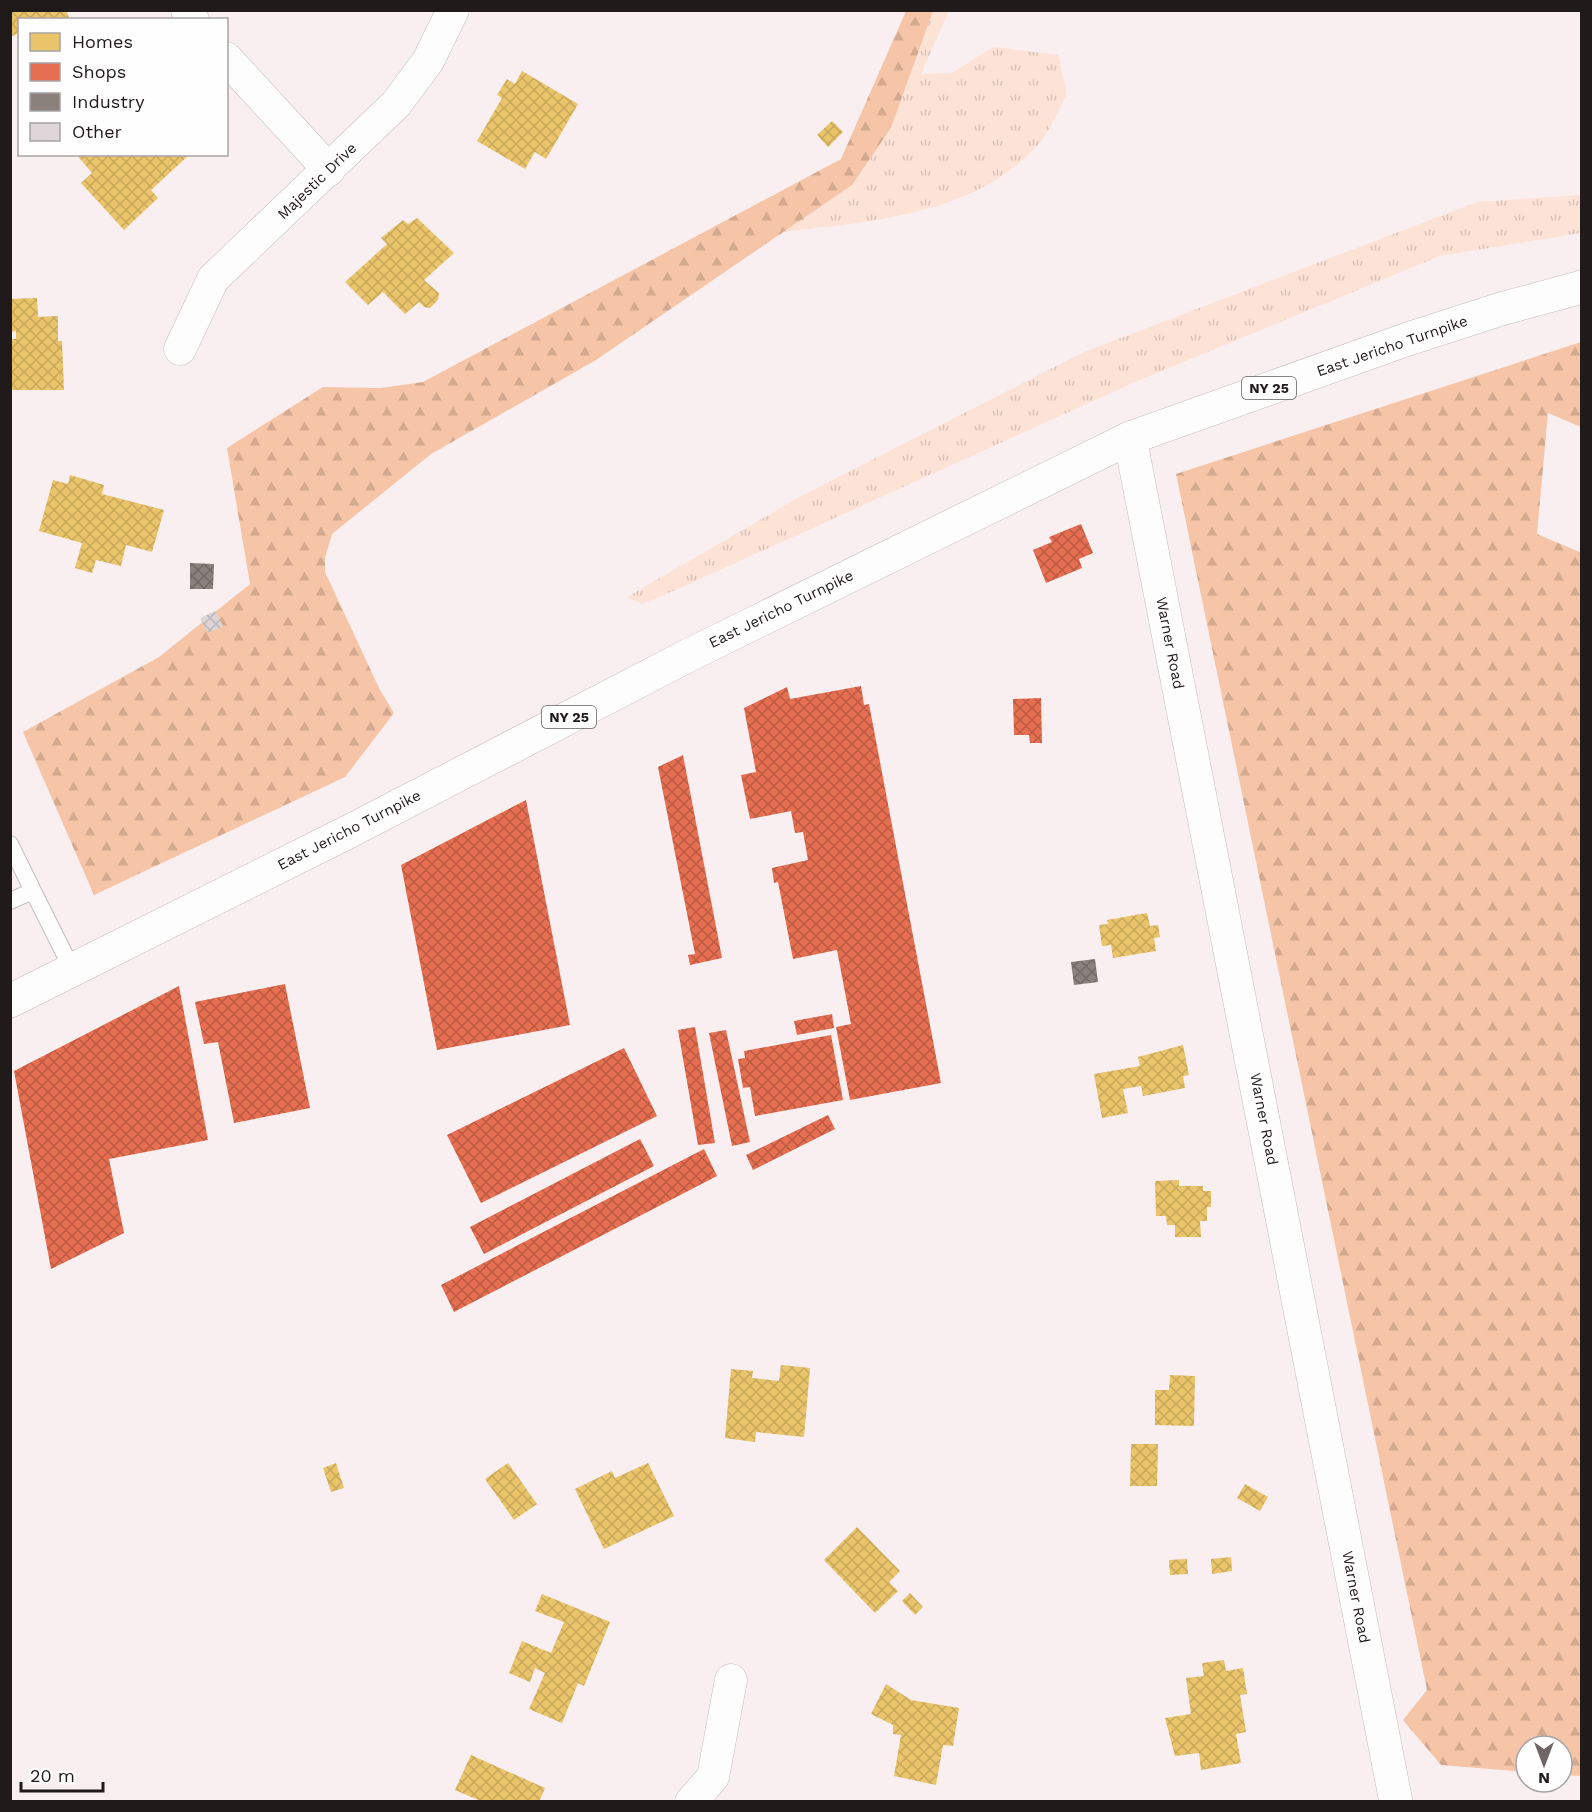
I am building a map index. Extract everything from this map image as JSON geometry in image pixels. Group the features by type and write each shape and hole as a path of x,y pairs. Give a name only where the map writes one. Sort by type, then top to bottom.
{"main road":[{"name":"East Jericho Turnpike","path":"10,1001 352,830 691,654 1130,438 1408,339 1581,287"},
{"name":"Warner Road","path":"1130,438 1396,1802"}],"street":[{"name":"Majestic Drive","path":"180,349 213,279 396,104 428,61 453,10"},
{"path":"228,60 329,170"},
{"path":"691,1802 713,1777 731,1680"}],"lane":[{"path":"10,844 72,969"},
{"path":"10,901 33,891"}],"green space":[{"path":"906,11 933,11 891,128 852,185 596,360 431,454 332,534 325,558 325,572 380,690 394,713 345,777 94,895 23,732 159,657 250,584 227,448 323,387 381,388 423,382 841,159"},
{"path":"933,11 949,11 921,74 952,73 993,47 1058,55 1067,94 1046,134 1037,146 1011,169 982,187 951,201 885,218 782,232 852,185 891,128"},
{"path":"1581,195 1581,233 1440,256 1135,382 678,589 642,604 627,597 803,495 1084,352 1477,202"},
{"path":"1581,342 1581,427 1548,413 1537,534 1582,553 1581,1776 1574,1776 1574,1734 1514,1734 1514,1771 1441,1765 1403,1720 1427,1690 1176,474"}],"building: Homes":[{"path":"10,10 66,10 69,18 18,18 18,36 17,34 10,37"},
{"path":"522,71 578,104 546,159 535,152 525,169 477,141 502,98 497,95 507,79 515,84"},
{"path":"832,121 843,132 828,147 817,135"},
{"path":"78,156 188,156 151,190 158,198 124,230 81,183 92,173"},
{"path":"417,218 454,253 424,280 439,293 438,300 430,308 424,307 419,302 405,314 383,292 368,305 345,282 387,244 381,238 403,220 408,224"},
{"path":"37,298 38,317 58,316 58,341 62,341 64,390 10,390 10,339 16,339 16,331 10,332 10,299"},
{"path":"70,475 104,485 102,494 164,510 152,552 126,545 121,566 96,560 92,573 75,568 82,543 39,531 53,480 68,484"},
{"path":"1147,913 1150,926 1158,925 1160,937 1154,938 1156,951 1113,958 1111,945 1102,946 1099,925 1108,924 1107,920"},
{"path":"1183,1045 1189,1075 1183,1076 1185,1088 1143,1096 1141,1086 1123,1089 1128,1113 1102,1118 1094,1074 1140,1066 1138,1057"},
{"path":"1179,1180 1179,1186 1203,1186 1203,1191 1211,1191 1211,1207 1207,1207 1207,1221 1200,1221 1201,1237 1175,1237 1175,1225 1167,1225 1166,1216 1156,1216 1155,1181"},
{"path":"781,1365 810,1368 804,1437 756,1432 755,1442 725,1438 731,1369 753,1371 752,1378 779,1381"},
{"path":"1170,1375 1195,1376 1194,1426 1155,1425 1155,1390 1169,1390"},
{"path":"1131,1444 1158,1444 1157,1486 1130,1486"},
{"path":"336,1463 344,1488 331,1492 323,1468"},
{"path":"508,1463 537,1504 514,1520 485,1479"},
{"path":"648,1463 674,1516 604,1549 575,1489 612,1471 615,1478"},
{"path":"1245,1484 1268,1497 1260,1511 1237,1498"},
{"path":"857,1527 900,1571 889,1582 898,1591 875,1613 824,1560"},
{"path":"1231,1557 1232,1571 1212,1574 1211,1559"},
{"path":"1187,1559 1188,1574 1170,1575 1169,1560"},
{"path":"910,1593 923,1607 915,1615 902,1601"},
{"path":"542,1594 610,1622 584,1686 578,1683 562,1723 529,1709 545,1673 535,1668 530,1682 509,1673 522,1641 551,1653 564,1622 535,1611"},
{"path":"1224,1660 1226,1671 1243,1668 1247,1694 1240,1695 1246,1732 1236,1734 1241,1763 1201,1770 1199,1753 1175,1756 1165,1718 1191,1714 1186,1678 1204,1676 1202,1663"},
{"path":"886,1684 911,1700 959,1708 953,1746 943,1745 936,1785 894,1776 901,1735 893,1734 893,1725 871,1714"},
{"path":"471,1755 545,1788 539,1802 483,1802 455,1790"}],"building: Shops":[{"path":"1081,524 1093,553 1079,559 1082,568 1046,583 1033,550 1052,542 1049,537"},
{"path":"861,686 864,705 869,704 941,1083 850,1100 836,1027 851,1024 837,950 793,959 778,882 774,883 772,868 808,860 803,832 795,833 791,811 750,819 741,775 756,772 744,708 787,687 790,699"},
{"path":"1041,698 1042,743 1030,743 1029,735 1014,735 1013,699"},
{"path":"683,755 722,958 690,965 688,955 695,954 658,767"},
{"path":"526,800 570,1025 437,1050 401,865"},
{"path":"285,984 310,1108 234,1123 218,1042 204,1044 195,1002"},
{"path":"179,986 208,1140 109,1159 124,1233 51,1269 14,1071"},
{"path":"832,1014 834,1028 797,1035 794,1021"},
{"path":"695,1027 715,1143 698,1145 678,1030"},
{"path":"726,1030 750,1142 732,1146 709,1033"},
{"path":"831,1035 843,1100 755,1116 750,1087 743,1088 738,1059 745,1058 744,1051"},
{"path":"624,1048 657,1116 481,1203 447,1135"},
{"path":"828,1115 835,1129 753,1170 746,1155"},
{"path":"640,1139 654,1166 484,1254 470,1227"},
{"path":"704,1149 717,1176 454,1312 441,1285"}],"building: Industry":[{"path":"190,563 214,564 213,589 190,589"},
{"path":"1095,959 1098,982 1074,985 1071,962"}],"building: Other":[{"path":"215,611 223,626 208,633 200,618"}]}
